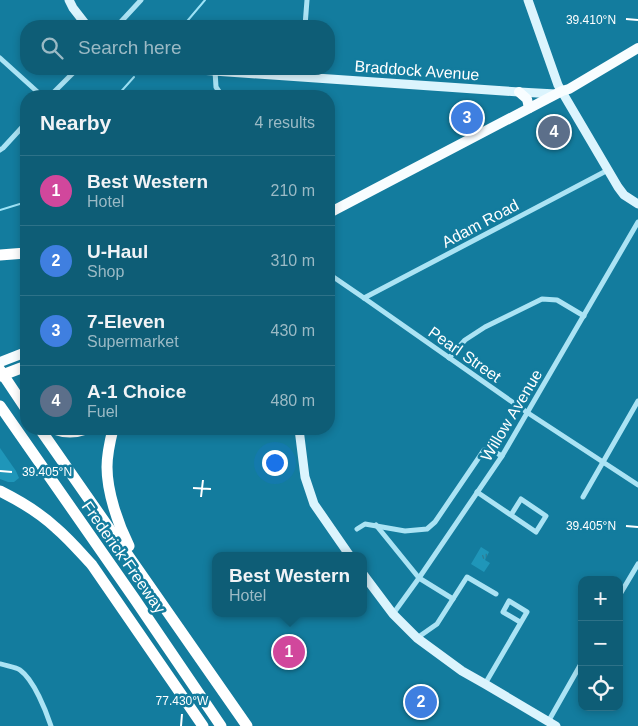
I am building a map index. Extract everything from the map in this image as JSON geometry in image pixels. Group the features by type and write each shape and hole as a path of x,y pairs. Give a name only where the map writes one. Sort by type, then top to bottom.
{"highway":[{"path":"0,255 20,253"},
{"path":"0,376 20,368"},
{"path":"0,370 20,397"},
{"name":"Frederick Freeway","path":"0,406 20,435"},
{"name":"Frederick Freeway","path":"20,435 220,726"},
{"name":"Frederick Freeway","path":"44,435 247,726"},
{"path":"112,435 107,468 112,500 118,523 151,587"},
{"path":"0,491 30,508 55,527 92,565 203,726"},
{"path":"192,683 197,702 209,726"}],"main road":[{"path":"335,210 569,89 638,48"},
{"path":"519,92 527,99 529,108"},
{"path":"0,362 20,354"}],"street":[{"path":"69,0 82,20"},
{"path":"123,20 141,0"},
{"path":"305,20 307,0"},
{"path":"528,0 558,85 559,93 624,195 638,204"},
{"path":"0,58 35,90"},
{"path":"56,90 71,75"},
{"path":"215,75 218,90"},
{"name":"Braddock Avenue","path":"325,75 519,92 559,93"},
{"path":"0,150 20,130"},
{"name":"Adam Road","path":"364,298 608,170"},
{"name":"Willow Avenue","path":"393,614 502,456 638,222"},
{"name":"Pearl Street","path":"335,278 528,413 638,485"},
{"path":"449,358 465,340 485,326 542,299 557,300 584,316"},
{"path":"583,497 638,401"},
{"path":"300,435 305,477 314,504 347,552"},
{"path":"357,529 365,524 405,531 428,529 435,522 484,450 491,450 502,456"},
{"path":"477,492 536,532 546,516 521,499 511,515"},
{"path":"376,525 419,578 453,599"},
{"path":"623,589 638,564"},
{"path":"417,638 437,624 467,577 496,594"},
{"path":"367,579 393,614 417,638 462,671 552,724 580,666"},
{"path":"485,684 527,612 509,601 503,612 520,622"},
{"path":"1,664 20,670 30,681 51,726"}],"green space":[{"path":"0,448 19,478 14,482 0,479"},
{"path":"481,547 489,552 485,560 490,563 484,572 471,564"}],"waterway":[{"path":"188,20 205,0"},
{"path":"122,90 134,77"},
{"path":"0,210 20,204"}],"place":[{"name":"7-Eleven","path":"467,118"},
{"name":"A-1 Choice","path":"554,132"},
{"name":"Best Western","path":"289,652"},
{"name":"U-Haul","path":"421,702"}]}
